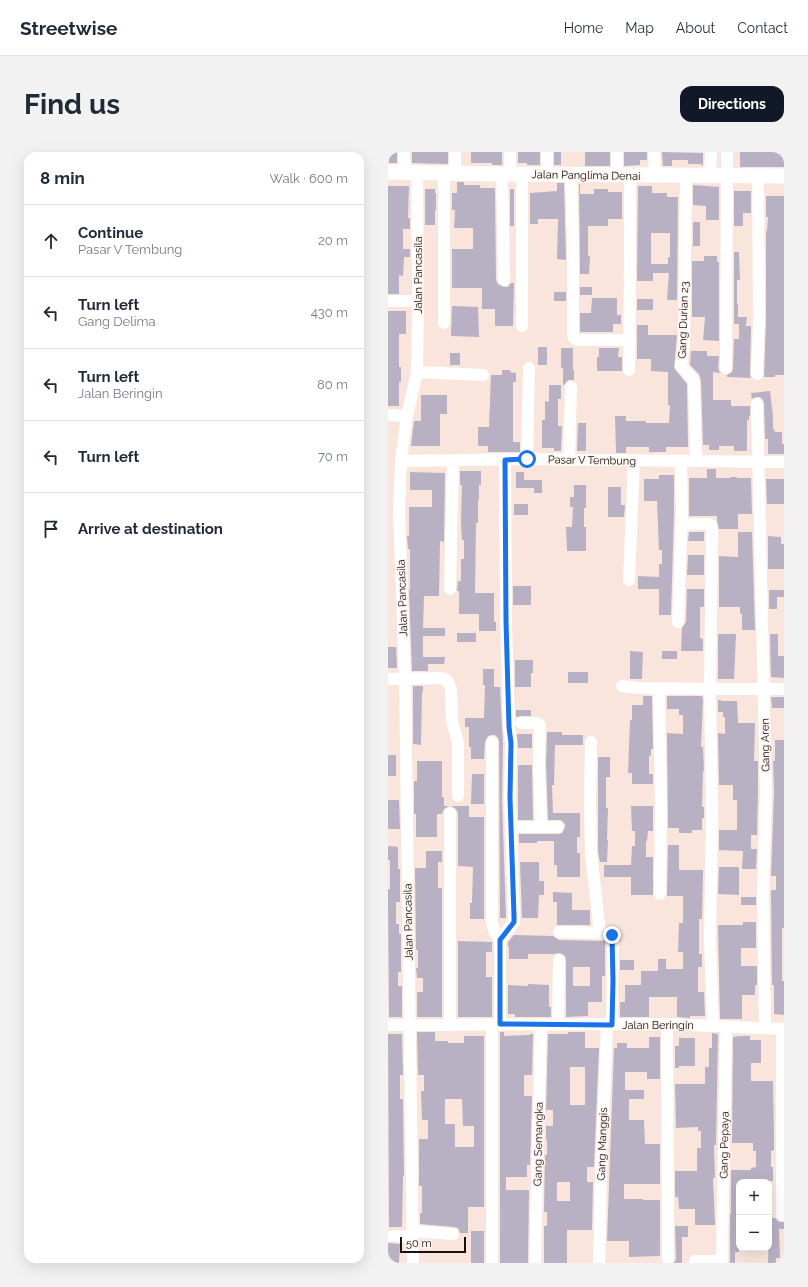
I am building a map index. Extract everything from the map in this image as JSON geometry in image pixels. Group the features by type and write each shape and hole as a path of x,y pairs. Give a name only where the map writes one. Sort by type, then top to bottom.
{"main road":[{"name":"Jalan Panglima Denai","path":"388,172 784,176"}],"street":[{"name":"Jalan Pancasila","path":"404,152 411,172 418,301 417,372 407,416 401,461 399,512 405,679 413,1263"},
{"path":"444,323 450,173 455,152"},
{"path":"510,152 522,326"},
{"path":"547,152 547,174"},
{"path":"617,152 623,175 630,340 629,370"},
{"path":"654,152 655,175"},
{"path":"710,176 711,152"},
{"path":"726,368 728,152"},
{"path":"504,280 512,174"},
{"path":"571,175 574,338 577,340 630,340"},
{"name":"Gang Durian 23","path":"686,175 684,345 681,366 693,379 694,383 696,461"},
{"path":"757,374 759,320 758,176"},
{"path":"388,301 418,301"},
{"path":"527,459 529,368"},
{"path":"417,372 483,375"},
{"path":"569,460 571,387"},
{"name":"Gang Aren","path":"757,404 766,792 763,894 765,1028"},
{"path":"388,415 407,416"},
{"name":"Pasar V Tembung","path":"401,461 527,459 784,462"},
{"path":"500,940 514,922 511,827 511,743 509,727 506,621 505,460"},
{"path":"450,589 453,461"},
{"path":"629,580 634,461"},
{"path":"678,622 682,524 681,461"},
{"path":"682,524 709,524 712,528 710,690 712,813 710,941 712,1025"},
{"path":"388,679 443,678 447,680 451,689 452,721 458,743 458,796"},
{"path":"622,686 659,689 710,690 784,688"},
{"path":"659,689 661,807 660,894"},
{"path":"521,723 537,723 540,725 539,764 541,827"},
{"path":"492,742 492,923 500,940 496,1024 492,1263"},
{"path":"560,932 600,933 591,852 590,742"},
{"path":"450,813 450,1025"},
{"path":"511,827 558,828"},
{"name":"Gang Manggis","path":"599,1263 613,936 611,934 600,933"},
{"path":"558,1025 559,960"},
{"path":"667,1024 668,1259"},
{"name":"Jalan Beringin","path":"388,1025 667,1024 783,1029"},
{"name":"Gang Semangka","path":"535,1263 541,1025"},
{"name":"Gang Pepaya","path":"722,1262 726,1027"},
{"path":"782,1215 783,1029"},
{"path":"391,1236 413,1234 453,1234"},
{"path":"695,1261 722,1262"}],"building":[{"path":"389,152 397,152 397,163 389,163"},
{"path":"412,152 448,152 448,164 412,163"},
{"path":"471,152 502,152 502,165 492,165 492,163 471,163"},
{"path":"518,152 540,152 540,165 518,163"},
{"path":"554,152 561,152 561,165 554,165"},
{"path":"585,152 610,152 610,166 585,166"},
{"path":"624,152 647,152 647,160 640,160 640,165 624,166"},
{"path":"662,152 703,153 703,165 688,164 688,160 672,160 672,166 663,166"},
{"path":"740,152 784,152 784,167 740,167"},
{"path":"457,182 464,182 464,185 480,185 480,188 495,188 496,280 498,284 504,287 508,287 511,283 514,283 513,326 495,326 495,309 482,309 482,288 452,288 452,249 473,249 473,228 454,228 455,210 452,210 452,193 457,193"},
{"path":"557,183 564,183 566,260 557,259 558,219 538,219 538,224 530,224 530,193 557,191"},
{"path":"579,184 580,194 594,194 594,189 608,189 608,192 622,192 622,219 608,219 608,226 588,226 588,256 590,256 589,274 580,274"},
{"path":"693,185 719,187 719,220 706,220 706,206 693,205"},
{"path":"388,186 409,186 408,218 410,218 410,229 403,229 403,249 410,249 410,257 404,257 403,276 399,275 399,294 388,294"},
{"path":"638,186 652,186 652,193 667,193 667,197 678,197 677,300 667,300 669,273 653,273 653,281 637,281","holes":["651,233 670,233 670,257 668,257 668,264 651,264"]},
{"path":"425,189 435,189 435,225 425,225"},
{"path":"510,189 514,189 514,226 510,226"},
{"path":"734,191 751,191 751,213 743,213 743,226 734,226"},
{"path":"766,196 784,196 784,375 775,375 775,377 764,377 766,320 766,231 768,217 766,217"},
{"path":"693,222 700,222 700,246 693,246"},
{"path":"734,252 739,252 740,280 737,280 738,317 747,317 746,326 751,326 751,378 727,377 727,375 732,372 733,368 734,339 739,339 739,324 734,324"},
{"path":"704,256 717,256 717,262 719,262 719,341 703,340 705,317 692,317 692,261 704,261"},
{"path":"580,287 592,287 592,295 580,295"},
{"path":"554,292 566,292 566,301 554,301"},
{"path":"592,298 617,298 617,315 621,315 621,324 613,324 613,332 580,332 580,313 591,313"},
{"path":"637,299 653,299 653,310 637,310"},
{"path":"452,306 478,307 479,337 451,336"},
{"path":"388,311 406,311 406,334 399,334 399,367 401,367 401,382 399,382 399,406 388,406"},
{"path":"637,325 648,325 648,335 677,335 674,368 687,384 688,447 666,447 666,452 649,452 649,447 626,447 626,453 616,453 615,416 626,416 626,421 669,423 670,405 668,405 668,372 651,371 651,359 637,359"},
{"path":"538,347 547,347 547,365 538,365"},
{"path":"561,348 573,348 574,380 568,380 564,385 563,368 561,368"},
{"path":"599,348 619,348 618,357 622,357 622,371 597,371 597,357 599,357"},
{"path":"691,351 707,351 707,356 719,356 718,368 720,373 713,372 713,400 731,400 731,406 750,406 750,416 749,420 747,420 747,451 734,451 734,446 719,446 719,450 709,450 709,445 703,445 701,381 699,374 690,365"},
{"path":"450,353 460,353 460,365 450,365"},
{"path":"502,370 510,370 510,372 516,373 516,382 513,382 513,442 520,442 520,452 488,452 488,446 478,446 478,427 489,427 491,375 502,375"},
{"path":"549,385 561,385 561,399 558,399 558,426 562,426 561,451 554,451 554,448 542,448 542,420 545,420 545,401 549,402"},
{"path":"770,391 773,429 775,432 782,432 784,454 768,454 768,439 765,439 764,403 760,397 752,399 751,393"},
{"path":"421,395 447,395 447,414 440,414 440,446 411,446 414,421 421,421"},
{"path":"578,423 586,423 586,451 577,451"},
{"path":"707,469 716,469 716,478 751,478 752,514 738,514 738,529 719,529 717,516 689,516 689,478 707,478"},
{"path":"460,471 481,471 481,485 479,485 478,500 478,523 476,523 475,593 494,593 494,622 496,622 496,631 479,631 479,614 459,614 459,591 457,591 458,581 461,581 461,559 464,559 464,540 462,540 461,523 462,485 460,485"},
{"path":"410,472 445,473 444,542 440,541 439,596 424,596 423,628 445,628 445,636 423,636 423,657 445,657 444,664 428,664 428,671 412,671 409,590 410,549 408,549 407,536 409,536 409,507 432,507 432,490 410,490"},
{"path":"516,472 524,472 524,480 542,480 542,493 534,493 534,488 516,488"},
{"path":"659,475 674,475 671,615 659,615 659,589 638,589 638,576 659,577 659,564 662,564 662,550 659,550 657,501 644,501 644,479 659,479"},
{"path":"766,479 784,479 784,504 767,504"},
{"path":"574,485 586,485 584,527 586,527 586,551 567,551 566,527 572,527 573,507 570,507 570,497 574,497"},
{"path":"608,487 621,487 621,505 625,505 624,517 608,517"},
{"path":"514,504 528,504 528,515 514,515"},
{"path":"689,532 704,532 704,541 688,541"},
{"path":"738,532 752,532 755,630 742,630 742,614 740,614 740,607 719,607 719,556 738,557"},
{"path":"768,536 781,537 781,544 784,544 784,569 768,569"},
{"path":"688,555 704,555 704,575 687,575"},
{"path":"513,586 531,586 531,605 513,605"},
{"path":"687,589 704,589 704,607 700,607 700,638 703,639 703,651 681,651 682,628 686,622"},
{"path":"769,590 784,590 784,597 777,597 777,609 769,609"},
{"path":"457,633 476,633 476,642 457,642"},
{"path":"718,634 736,634 734,679 718,679"},
{"path":"770,634 778,634 778,656 784,656 784,678 771,677"},
{"path":"388,647 396,647 397,668 388,668"},
{"path":"630,651 643,652 642,679 630,679"},
{"path":"662,651 677,651 677,659 662,659"},
{"path":"515,660 533,660 531,687 515,687"},
{"path":"483,669 494,669 494,687 500,687 503,743 502,798 506,918 500,918 499,742 495,735 488,736 485,742 484,759 471,759 471,747 469,747 469,727 465,727 465,718 484,718 485,685 483,685"},
{"path":"568,672 588,672 588,683 568,683"},
{"path":"413,686 423,686 421,745 413,744"},
{"path":"643,696 652,696 653,749 651,749 651,756 649,756 649,774 653,774 653,784 632,784 632,773 628,773 630,720 632,720 632,705 643,705"},
{"path":"667,696 702,696 703,700 701,747 703,747 704,771 702,807 704,807 704,818 702,818 702,830 692,830 692,833 679,833 679,828 668,828 667,733 683,734 683,715 679,715 679,709 667,709"},
{"path":"771,697 784,697 784,708 772,708"},
{"path":"718,700 737,701 738,723 755,723 754,761 758,761 757,835 751,835 751,849 757,849 756,869 742,869 743,851 719,850 719,830 737,830 737,800 733,800 733,785 719,785 718,733 725,734 725,717 723,717 723,712 718,712"},
{"path":"516,710 531,710 531,716 516,717"},
{"path":"547,732 562,732 562,735 583,735 583,745 555,745 554,785 552,785 553,813 580,813 580,837 577,837 577,853 580,853 580,877 557,877 557,865 554,865 554,841 519,843 519,834 558,834 562,833 565,827 565,824 561,820 548,820 546,764"},
{"path":"517,734 532,734 532,748 518,748"},
{"path":"775,740 784,740 784,928 782,928 782,981 784,981 784,1015 774,1014 774,985 772,985 771,890 776,890 776,876 771,876 774,792 773,761 775,761"},
{"path":"388,755 396,755 396,776 388,776"},
{"path":"598,757 610,757 610,777 606,777 606,808 608,808 607,862 600,862 598,852"},
{"path":"417,761 442,761 442,797 444,797 444,806 449,806 444,809 442,814 437,814 437,837 416,837 414,781 417,781"},
{"path":"518,765 532,765 533,820 518,820"},
{"path":"472,774 484,774 484,804 471,804"},
{"path":"388,800 399,800 400,829 388,829"},
{"path":"451,806 469,806 469,817 484,817 484,919 470,919 473,867 458,866 458,813 456,809"},
{"path":"631,806 653,806 653,831 648,831 646,841 646,857 653,857 653,895 631,895 631,877 604,877 604,865 631,865 632,846 635,846 635,831 632,831"},
{"path":"668,845 679,845 679,870 703,870 702,919 699,919 699,954 702,954 702,967 698,967 698,992 704,992 705,1016 690,1016 690,1018 677,1017 677,997 649,997 649,1017 620,1017 620,1002 625,1002 625,985 641,985 641,971 658,971 658,959 666,959 666,969 683,969 683,952 678,952 679,923 683,923 683,896 667,896"},
{"path":"388,846 398,847 398,869 400,869 400,902 396,902 396,924 399,924 399,934 401,934 401,972 398,972 398,986 402,986 402,1017 389,1017 388,889 390,889 390,860 388,860"},
{"path":"426,851 442,851 442,862 438,862 438,888 442,888 442,1017 417,1017 417,992 423,992 423,978 417,978 416,968 418,968 418,950 416,950 415,868 426,868"},
{"path":"520,862 539,862 539,881 544,881 544,895 539,895 538,918 522,918"},
{"path":"719,867 739,867 739,895 718,894"},
{"path":"553,892 572,893 572,910 590,910 590,925 557,925 557,902 553,902"},
{"path":"741,897 756,897 756,905 741,905"},
{"path":"743,922 756,922 756,948 741,948 741,966 757,966 757,985 755,985 755,995 742,995 742,1019 720,1019 718,925 743,925"},
{"path":"514,935 553,936 559,940 605,941 605,976 602,976 602,1002 588,1002 588,1016 566,1017 565,956 560,953 528,954 528,959 509,959 508,942","holes":["573,967 590,967 590,986 573,986"]},
{"path":"458,941 492,942 492,952 486,952 486,977 492,977 492,1017 458,1017"},
{"path":"620,960 634,960 634,970 620,970"},
{"path":"528,984 549,985 549,1007 551,1007 551,1017 515,1017 515,1014 508,1014 508,985 528,986"},
{"path":"417,1032 435,1032 435,1041 448,1041 448,1043 464,1043 464,1036 484,1036 484,1207 468,1207 468,1233 460,1233 458,1228 454,1227 420,1224 420,1213 422,1213 422,1186 419,1186 419,1139 428,1139 428,1120 422,1120 421,1091 424,1091 424,1075 418,1075","holes":["445,1099 462,1099 463,1126 474,1126 474,1147 455,1147 455,1124 445,1124"]},
{"path":"500,1032 504,1032 504,1036 533,1034 532,1075 524,1075 524,1096 532,1096 530,1165 527,1165 527,1177 506,1177 506,1190 529,1190 528,1263 500,1263"},
{"path":"568,1032 585,1032 585,1048 599,1048 594,1167 587,1167 587,1182 593,1182 592,1230 567,1230 567,1263 544,1263 544,1226 547,1226 547,1212 544,1212 545,1155 547,1155 546,1126 553,1126 553,1110 546,1110 548,1034 568,1034","holes":["570,1067 585,1067 585,1105 570,1105","557,1182 570,1182 570,1201 557,1201"]},
{"path":"712,1033 718,1034 716,1145 714,1145 715,1178 713,1178 715,1225 695,1225 695,1209 679,1209 678,1197 675,1197 675,1171 697,1171 697,1148 701,1148 701,1131 698,1131 698,1127 676,1128 675,1084 705,1084 705,1067 709,1067 709,1048 712,1048"},
{"path":"388,1034 402,1034 403,1075 400,1075 400,1099 403,1099 404,1176 402,1227 389,1227"},
{"path":"750,1036 750,1040 761,1040 761,1063 751,1063 751,1081 773,1081 774,1150 771,1151 773,1181 772,1179 736,1179 736,1251 739,1252 735,1252 735,1263 730,1263 731,1170 751,1170 751,1168 756,1167 756,1151 753,1151 753,1143 732,1143 733,1037"},
{"path":"649,1037 660,1037 660,1079 647,1079 647,1072 625,1072 625,1090 644,1090 644,1099 629,1099 629,1120 644,1120 645,1144 660,1144 660,1184 624,1184 624,1198 660,1200 660,1256 629,1257 629,1241 607,1241 614,1048 617,1048 617,1043 627,1043 627,1048 649,1048"},
{"path":"679,1038 695,1038 695,1066 679,1066 679,1068 675,1068 675,1046 679,1046"},
{"path":"772,1218 775,1218 779,1222 784,1222 784,1229 779,1229 780,1258 776,1258 776,1263 768,1263 768,1251 772,1251"},
{"path":"675,1226 688,1226 688,1237 682,1237 682,1263 674,1263 676,1259"},
{"path":"471,1231 484,1231 484,1263 471,1263"},
{"path":"388,1243 400,1244 399,1263 388,1263"}],"route":[{"path":"527,459 505,460 506,621 509,727 511,743 510,798 514,922 500,940 500,1024 612,1025 612,935"}]}
